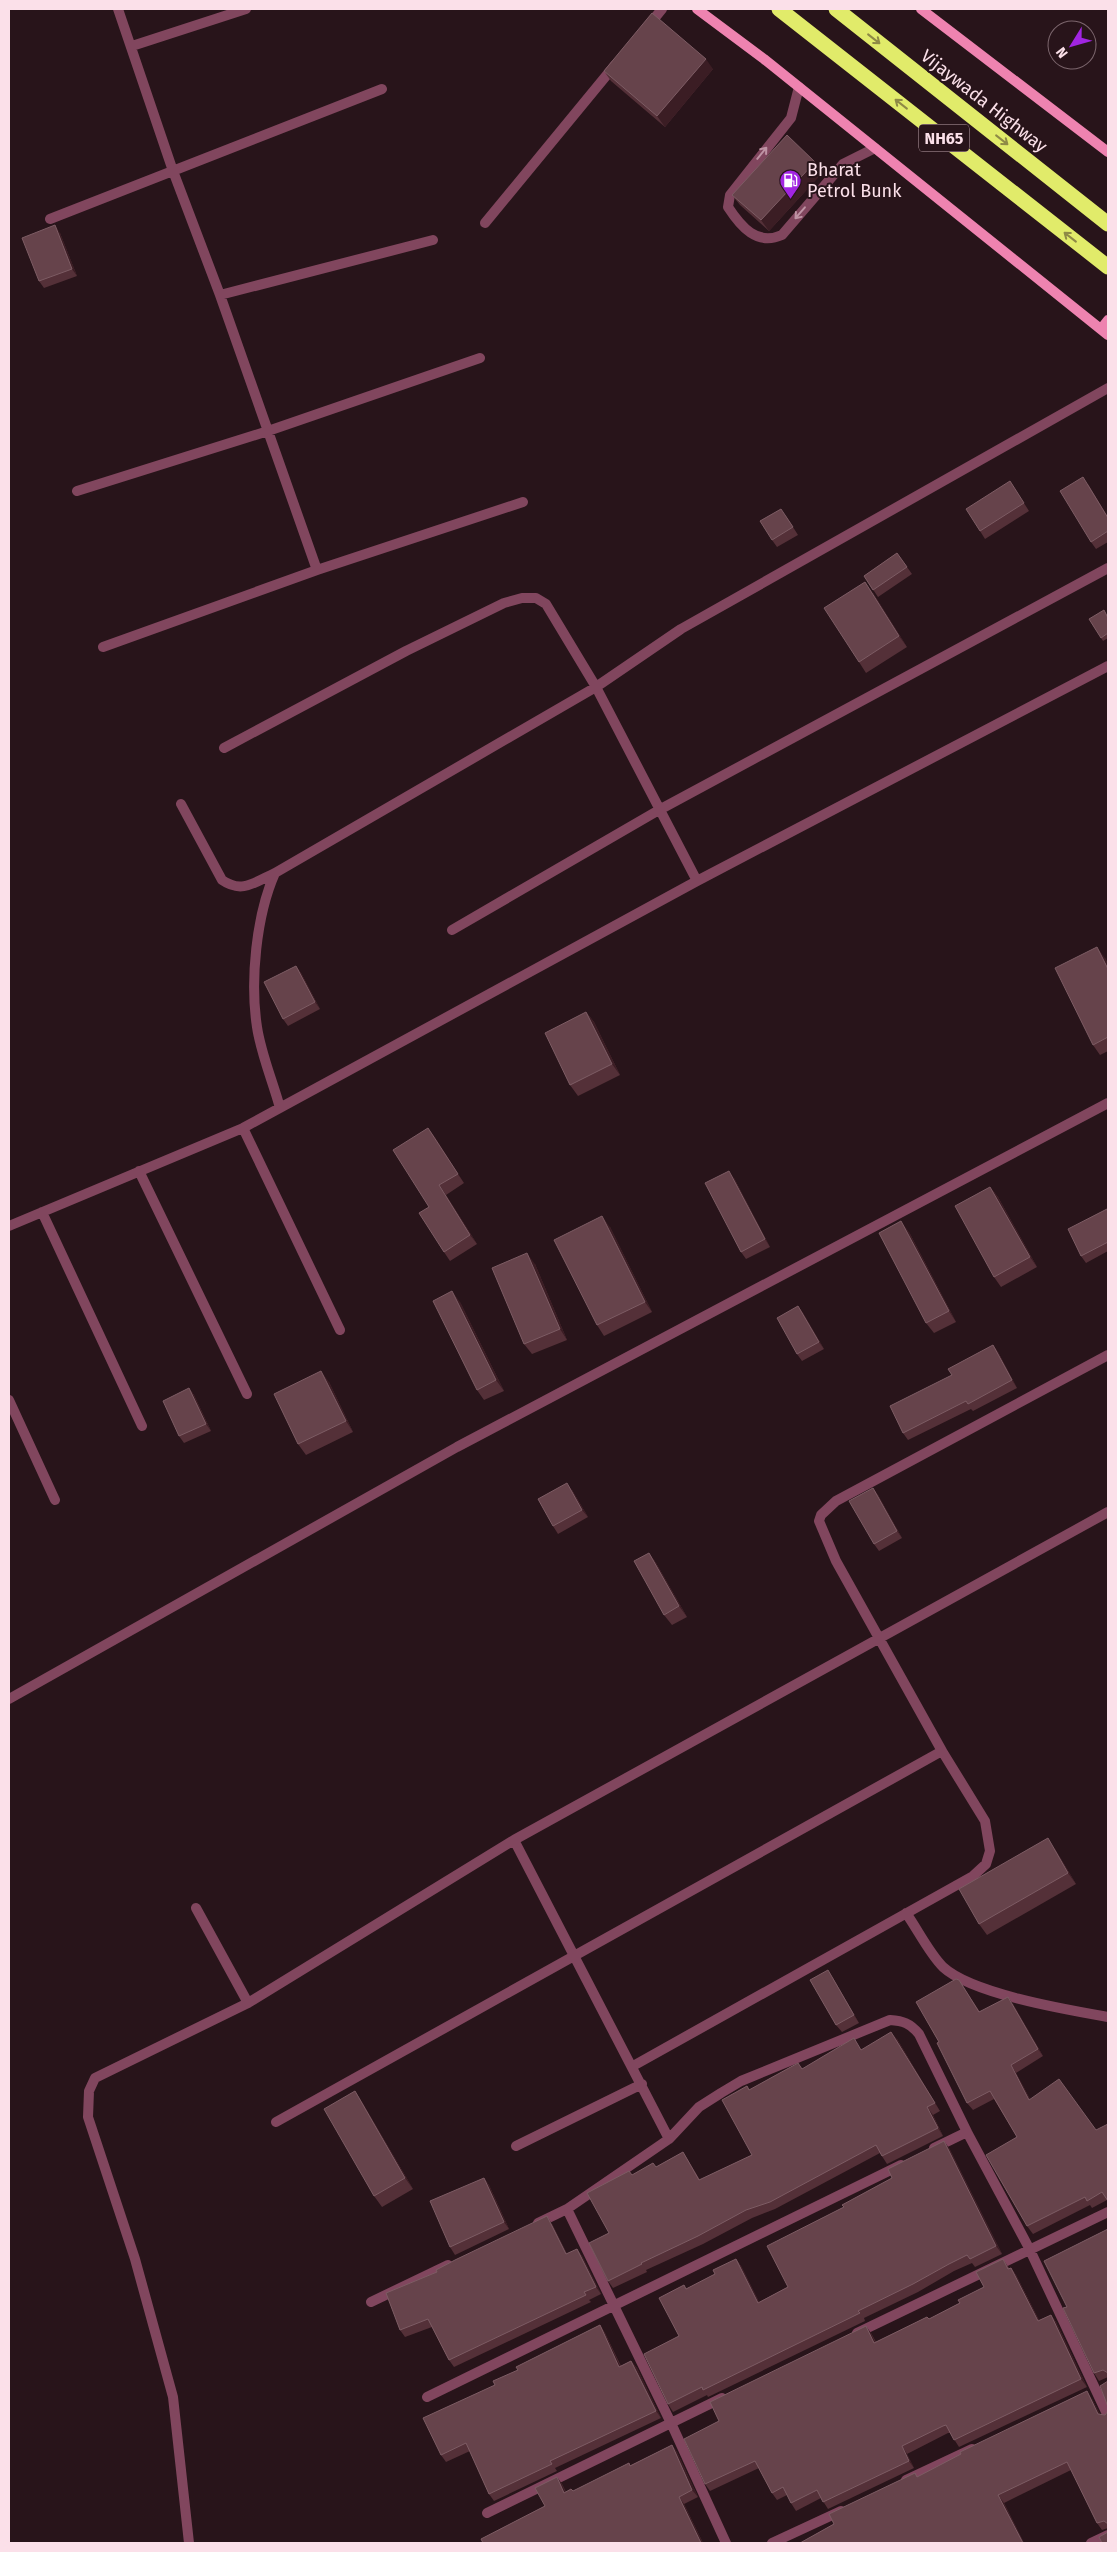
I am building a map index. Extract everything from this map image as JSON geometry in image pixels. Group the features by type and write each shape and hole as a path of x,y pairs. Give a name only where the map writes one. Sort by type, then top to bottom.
{"highway":[{"name":"NH65","path":"779,9 1108,267"},
{"name":"Vijaywada Highway","path":"836,9 1108,224"}],"street":[{"path":"118,9 173,171 220,295 317,570"},
{"path":"132,46 246,9"},
{"path":"643,32 662,9"},
{"path":"697,9 799,87 1105,332 1108,320"},
{"path":"921,9 1108,152"},
{"path":"485,223 624,55"},
{"path":"799,87 791,118 730,195 728,207 736,220 758,238 769,240 782,235 843,164 875,148"},
{"path":"50,219 382,89"},
{"path":"220,295 433,240"},
{"path":"77,492 480,358"},
{"path":"181,804 222,880 232,886 243,887 275,873 596,686 681,629 1108,388"},
{"path":"103,647 317,570 524,502"},
{"path":"452,930 659,810 1108,568"},
{"path":"224,748 406,651 504,603 522,598 536,598 546,604 596,686 697,881"},
{"path":"9,1226 243,1128 697,881 1108,666"},
{"path":"275,873 268,888 254,976 257,1028 280,1108"},
{"path":"9,1699 456,1447 1108,1103"},
{"path":"243,1128 340,1330"},
{"path":"139,1171 248,1394"},
{"path":"42,1212 142,1426"},
{"path":"633,2066 973,1876 986,1864 990,1851 985,1821 942,1751 821,1531 819,1521 821,1515 836,1501 1108,1355"},
{"path":"9,1400 55,1500"},
{"path":"189,2543 173,2397 135,2259 88,2117 88,2092 95,2078 248,2003 514,1840 1108,1512"},
{"path":"276,2122 942,1751"},
{"path":"514,1840 633,2066 669,2139"},
{"path":"196,1908 248,2003"},
{"path":"906,1913 942,1966 959,1979 977,1986 1061,2009 1108,2017"},
{"path":"531,2226 567,2209 669,2139 699,2107 741,2081 890,2020 902,2021 912,2025 919,2034 967,2132 1029,2248 1091,2392 1108,2416"},
{"path":"516,2146 642,2084"},
{"path":"427,2397 967,2132"},
{"path":"567,2209 671,2423 726,2543"},
{"path":"850,2336 1029,2248 1108,2212"},
{"path":"371,2302 460,2259"},
{"path":"1091,2392 1108,2384"},
{"path":"487,2513 734,2392"},
{"path":"898,2484 979,2445"},
{"path":"772,2543 853,2505"},
{"path":"1090,2543 1108,2535"}],"building":[{"path":"652,13 706,59 657,116 604,71"},
{"path":"787,135 815,162 761,220 732,195"},
{"path":"55,225 72,269 39,281 22,238"},
{"path":"1083,477 1108,518 1108,531 1091,542 1060,491"},
{"path":"1010,481 1024,503 980,531 966,509"},
{"path":"781,509 793,527 772,540 760,521"},
{"path":"897,553 907,567 873,590 864,576"},
{"path":"865,582 899,636 859,662 824,608"},
{"path":"1104,610 1108,618 1108,633 1101,638 1089,619"},
{"path":"1097,947 1108,969 1108,1037 1093,1045 1055,968"},
{"path":"296,966 315,1002 283,1019 264,982"},
{"path":"586,1012 612,1064 570,1085 545,1033"},
{"path":"428,1128 458,1174 439,1185 470,1235 444,1252 419,1213 429,1207 393,1150"},
{"path":"729,1171 765,1239 741,1252 705,1183"},
{"path":"990,1187 1030,1257 994,1277 955,1206"},
{"path":"1107,1209 1108,1242 1081,1256 1068,1229"},
{"path":"602,1216 645,1302 597,1325 554,1240"},
{"path":"901,1221 949,1311 926,1323 879,1233"},
{"path":"527,1253 560,1329 524,1344 492,1268"},
{"path":"452,1291 496,1380 477,1390 433,1301"},
{"path":"798,1306 819,1342 797,1354 777,1318"},
{"path":"993,1345 1012,1380 968,1404 966,1401 903,1433 890,1406 952,1375 948,1369"},
{"path":"321,1371 346,1421 298,1444 274,1394"},
{"path":"189,1388 206,1424 179,1436 163,1401"},
{"path":"567,1483 582,1510 553,1526 538,1499"},
{"path":"873,1488 897,1531 874,1544 849,1501"},
{"path":"649,1553 679,1606 664,1615 634,1561"},
{"path":"1048,1838 1068,1873 979,1924 959,1889"},
{"path":"828,1970 854,2015 836,2025 810,1980"},
{"path":"956,1979 959,1980 979,2012 1008,1997 1038,2049 1011,2065 1029,2100 1059,2079 1096,2130 1108,2124 1108,2201 1102,2192 1087,2201 1085,2197 1027,2226 986,2155 1017,2137 990,2091 967,2103 937,2043 939,2042 916,2002"},
{"path":"891,2032 935,2103 927,2107 938,2128 882,2156 876,2145 770,2202 746,2210 608,2281 589,2243 609,2233 587,2193 629,2171 632,2175 653,2163 656,2167 683,2152 699,2180 752,2155 722,2100 747,2086 749,2090 798,2063 802,2069 854,2038 861,2050"},
{"path":"355,2091 405,2178 374,2196 324,2109"},
{"path":"944,2141 996,2246 970,2259 967,2255 858,2311 860,2313 703,2390 702,2387 668,2404 644,2354 679,2336 659,2298 684,2285 686,2289 715,2274 713,2270 736,2259 758,2303 788,2287 767,2246 844,2207 842,2205 892,2178 888,2169"},
{"path":"484,2178 504,2222 450,2247 430,2201"},
{"path":"547,2216 566,2254 577,2249 596,2287 584,2292 586,2295 449,2360 428,2319 400,2330 386,2293 437,2272 436,2270 455,2260"},
{"path":"1108,2229 1108,2373 1103,2370 1094,2373 1063,2308 1067,2307 1044,2261"},
{"path":"1003,2259 1008,2269 1011,2268 1038,2321 1051,2315 1081,2379 954,2440 946,2425 943,2426 902,2446 909,2461 823,2502 817,2490 791,2503 783,2487 772,2493 755,2461 705,2484 684,2439 719,2421 710,2402 866,2326 874,2343 927,2317 929,2319 960,2303 958,2300 984,2287 976,2272"},
{"path":"600,2325 619,2367 631,2361 656,2411 550,2461 552,2464 489,2494 466,2443 441,2455 423,2418 495,2385 493,2381 518,2370 516,2367"},
{"path":"1108,2381 1108,2407 1100,2386"},
{"path":"1087,2391 1098,2414 1105,2415 1108,2411 1108,2524 1104,2521 1097,2523 1067,2462 998,2495 1023,2543 800,2543 834,2524 829,2514 915,2473 917,2477 961,2454 960,2452"},
{"path":"672,2445 692,2490 679,2497 701,2543 483,2543 481,2539 545,2506 535,2488 557,2477 564,2493 571,2489 573,2491 629,2463 630,2466"},
{"path":"1108,2532 1108,2543 1102,2543 1099,2537"}],"place":[{"name":"Bharat Petrol Bunk","path":"791,199"}]}
